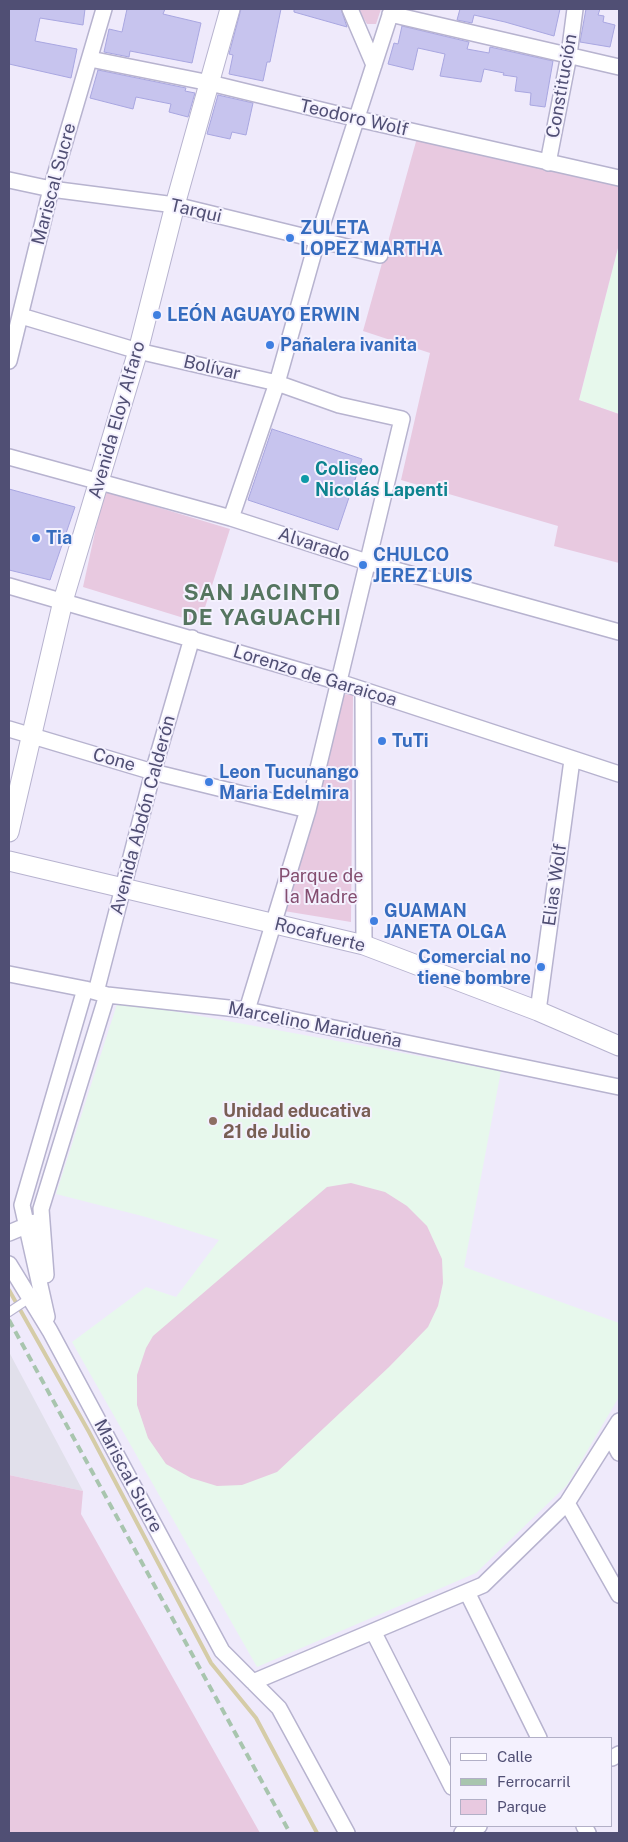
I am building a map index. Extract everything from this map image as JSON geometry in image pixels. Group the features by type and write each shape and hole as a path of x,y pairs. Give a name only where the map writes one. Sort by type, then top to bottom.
{"street":[{"name":"Mariscal Sucre","path":"9,361 51,189 104,9"},
{"name":"Avenida Eloy Alfaro","path":"9,832 63,601 138,351 175,206 230,9"},
{"path":"350,9 374,65"},
{"name":"Constitución","path":"548,163 569,54 575,9"},
{"path":"231,518 277,384 318,241 391,12 619,67"},
{"name":"Teodoro Wolf","path":"90,59 210,83 358,120 619,178"},
{"name":"Tarqui","path":"9,180 51,189 175,206 380,255"},
{"name":"Bolívar","path":"21,316 138,351 277,384 339,405 402,419 368,562"},
{"name":"Alvarado","path":"9,457 231,518 368,562 619,632"},
{"path":"247,1010 308,810 368,562"},
{"name":"Lorenzo de Garaicoa","path":"9,586 339,682 619,774"},
{"name":"Avenida Abdón Calderón","path":"50,1331 41,1209 123,889 192,638"},
{"path":"363,690 364,945"},
{"name":"Cone","path":"9,729 154,772 308,810"},
{"name":"Elias Wolf","path":"538,1010 572,760"},
{"name":"Rocafuerte","path":"9,860 123,889 364,945 538,1010 619,1046"},
{"name":"Marcelino Maridueña","path":"9,974 96,992 247,1010 619,1087"},
{"name":"Avenida Abdón Calderón","path":"50,1331 22,1205 96,992"},
{"path":"9,1232 42,1220"},
{"name":"Mariscal Sucre","path":"9,1264 50,1331 222,1651 279,1708 347,1833"},
{"path":"253,1682 374,1633 483,1585 567,1503 619,1421"},
{"path":"610,1436 619,1453"},
{"path":"567,1503 619,1595"},
{"path":"467,1592 539,1737"},
{"path":"374,1633 450,1783"}],"lane":[{"path":"9,1312 30,1298"}],"shaded area":[{"path":"619,244 619,414 579,400"},
{"path":"118,1001 501,1071 464,1267 619,1323 619,1397 567,1485 476,1573 257,1667 72,1342 146,1287 176,1297 219,1240 146,1217 56,1194"},
{"path":"9,1352 83,1491 9,1475"}],"green space":[{"path":"358,9 381,9 376,24 367,24"},
{"path":"417,138 619,185 619,244 579,400 619,414 619,563 554,546 558,526 401,480 430,353 363,331"},
{"path":"104,491 230,529 200,623 83,587"},
{"name":"Parque de la Madre","path":"343,694 353,695 351,922 284,911"},
{"path":"351,1183 385,1192 407,1206 427,1226 442,1259 443,1283 438,1306 428,1327 389,1367 277,1472 242,1485 217,1486 191,1478 166,1464 148,1438 137,1405 137,1375 146,1348 153,1336 327,1187"},
{"path":"9,1475 83,1491 81,1514 260,1833 9,1833"}],"building":[{"path":"9,9 85,9 83,25 40,18 35,41 77,49 71,78 9,64"},
{"path":"127,9 165,9 163,14 201,23 192,63 130,51 129,57 104,52 109,29 122,32"},
{"path":"241,9 281,9 270,62 267,62 263,81 229,74 233,55 229,54"},
{"path":"294,9 341,9 347,27 294,12"},
{"path":"460,9 560,9 554,36 474,15 472,23 457,20"},
{"path":"586,9 600,9 598,15 604,16 603,22 615,25 610,47 580,42"},
{"path":"402,26 469,42 467,49 489,53 490,47 553,61 545,107 530,105 531,93 515,91 517,77 503,75 504,73 484,69 481,82 440,76 445,54 418,48 413,70 388,64 394,43 398,44"},
{"path":"98,70 186,88 185,91 195,93 188,117 169,112 171,104 136,97 133,109 90,98"},
{"path":"218,95 253,103 246,135 232,132 230,139 207,134"},
{"name":"Coliseo Nicolás Lapenti","path":"272,429 362,459 338,530 248,500"},
{"name":"Tia","path":"9,489 75,507 50,580 9,570"}],"waterway":[{"path":"9,1290 89,1432 211,1663 256,1718 317,1833"}],"railway":[{"path":"9,1320 290,1833"}],"place":[{"name":"ZULETA LOPEZ MARTHA","path":"290,238"},
{"name":"LEÓN AGUAYO ERWIN","path":"157,315"},
{"name":"Pañalera ivanita","path":"270,345"},
{"name":"Coliseo Nicolás Lapenti","path":"305,479"},
{"name":"Tia","path":"36,538"},
{"name":"CHULCO JEREZ LUIS","path":"363,565"},
{"name":"TuTi","path":"382,741"},
{"name":"Leon Tucunango Maria Edelmira","path":"209,782"},
{"name":"GUAMAN JANETA OLGA","path":"374,921"},
{"name":"Comercial no tiene bombre","path":"541,967"},
{"name":"Unidad educativa 21 de Julio","path":"213,1121"}],"district":[{"name":"SAN JACINTO DE YAGUACHI","path":"262,606"}]}
